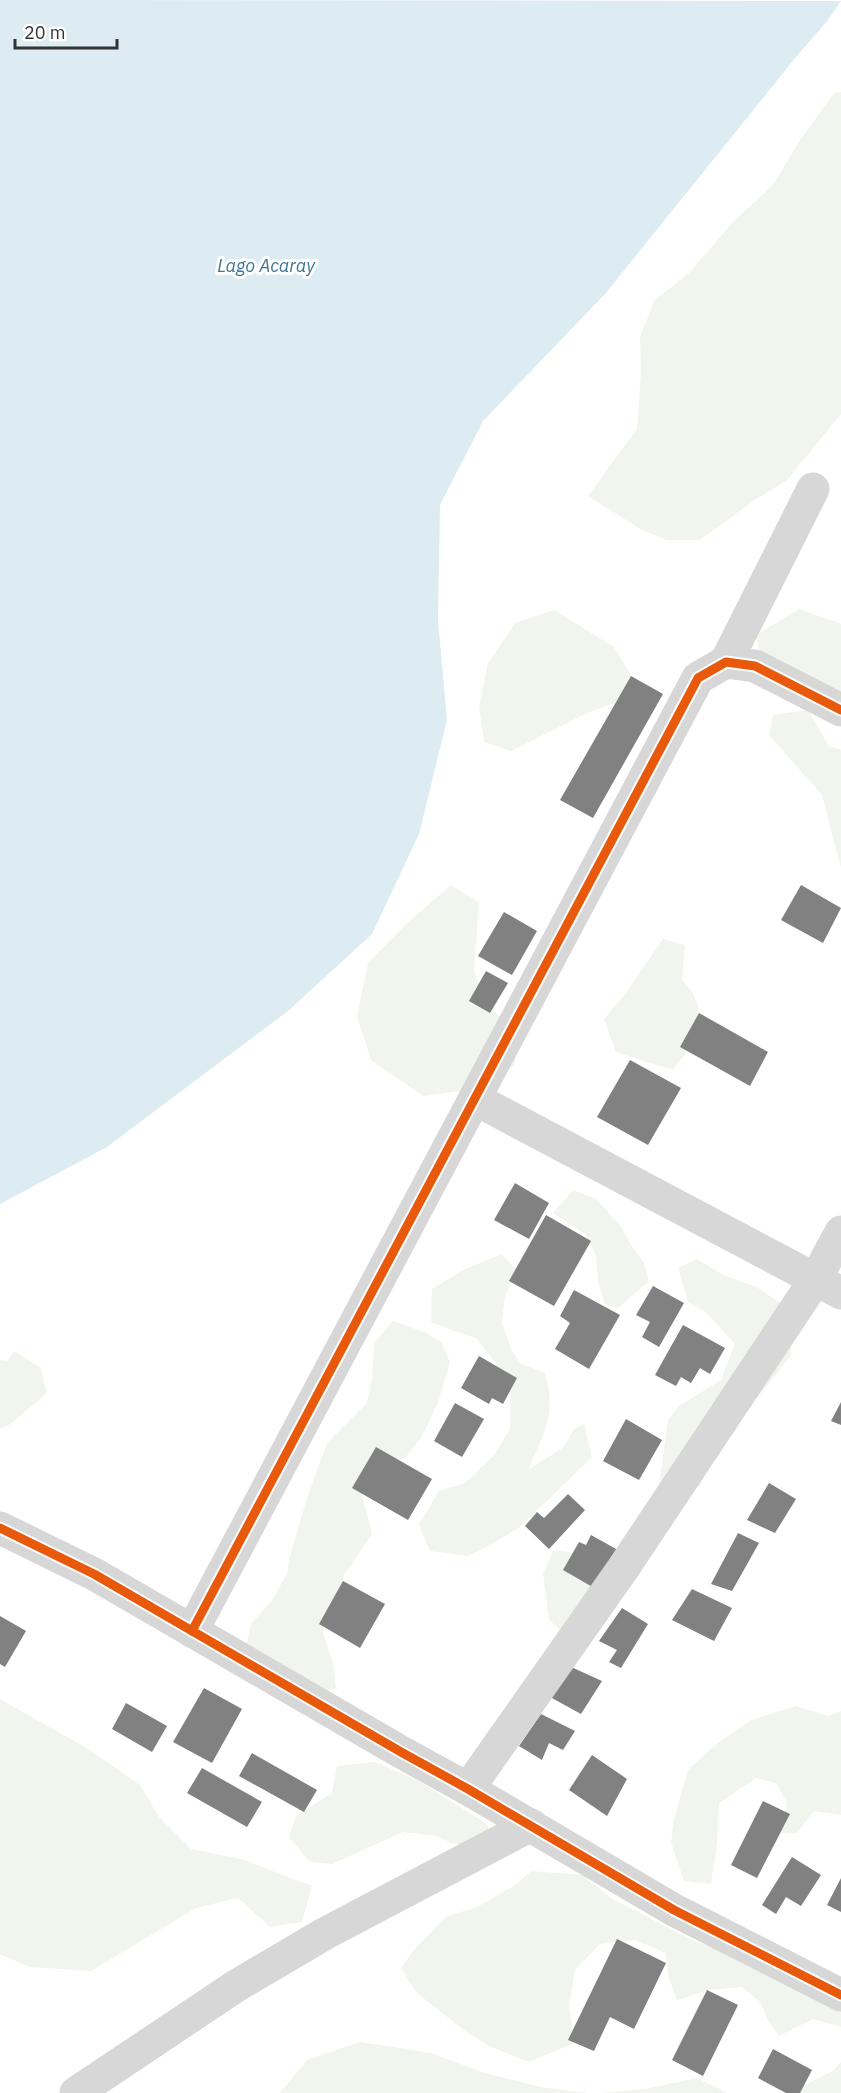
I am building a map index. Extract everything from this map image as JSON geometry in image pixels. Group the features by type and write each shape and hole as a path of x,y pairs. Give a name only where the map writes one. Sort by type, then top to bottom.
{"street":[{"path":"192,1631 698,678 726,662 813,489"},
{"path":"726,662 755,666 841,710"},
{"path":"475,1099 828,1286"},
{"path":"468,1789 624,1567 828,1286 841,1232"},
{"path":"0,1528 94,1574 531,1825 674,1910 841,1995"},
{"path":"76,2093 236,1986 326,1933 531,1825"}],"shaded area":[{"path":"841,92 841,414 787,480 700,540 667,540 642,530 588,496 637,429 641,370 640,337 654,301 690,272 732,223 773,185 799,142 834,93"},
{"path":"799,609 841,624 841,698 765,679 756,635"},
{"path":"554,610 614,647 632,677 619,707 611,704 587,713 511,751 484,742 479,706 488,663 515,623"},
{"path":"808,710 829,746 841,750 841,868 822,795 769,735 773,715"},
{"path":"451,885 479,902 474,970 483,1000 519,1036 514,1065 476,1089 423,1096 371,1060 357,1017 368,963 406,924"},
{"path":"663,939 685,945 682,979 693,993 699,1018 690,1046 672,1070 616,1052 604,1019 626,993"},
{"path":"573,1190 596,1199 620,1225 644,1263 649,1281 618,1308 605,1305 598,1281 596,1256 585,1234 553,1213"},
{"path":"502,1254 517,1270 505,1296 502,1323 511,1349 520,1363 545,1373 550,1401 547,1423 528,1470 564,1447 573,1430 584,1424 592,1457 520,1527 495,1542 468,1556 430,1551 419,1525 439,1491 465,1483 494,1455 510,1429 511,1388 477,1339 431,1322 432,1289 463,1270"},
{"path":"697,1259 725,1276 755,1286 779,1302 794,1324 790,1357 757,1398 719,1438 700,1486 670,1499 659,1486 668,1420 679,1406 721,1380 735,1344 707,1313 688,1302 678,1268"},
{"path":"393,1321 424,1332 441,1342 450,1362 438,1403 421,1438 405,1458 375,1466 358,1478 372,1534 344,1575 338,1595 324,1617 323,1633 333,1663 336,1689 305,1696 245,1651 251,1624 272,1600 287,1574 289,1559 307,1498 327,1443 367,1403 372,1378 374,1343"},
{"path":"14,1351 40,1367 47,1393 9,1425 0,1429 0,1360 7,1361"},
{"path":"553,1551 576,1554 607,1574 567,1638 549,1619 543,1574"},
{"path":"0,1699 88,1749 140,1785 159,1817 191,1849 241,1859 312,1886 302,1922 270,1927 238,1898 196,1908 91,1971 30,1967 0,1954"},
{"path":"796,1706 828,1716 841,1711 841,1815 814,1811 797,1833 781,1833 787,1803 776,1783 756,1778 719,1803 717,1843 711,1884 684,1881 671,1842 674,1820 688,1770 714,1746 751,1720"},
{"path":"375,1762 417,1780 487,1824 491,1839 472,1846 451,1843 438,1836 403,1832 332,1864 310,1862 289,1837 296,1816 332,1793 337,1766"},
{"path":"531,1871 582,1875 611,1898 692,1940 747,1960 841,2001 841,2027 813,2019 779,2036 769,2022 760,2002 742,1987 710,1990 677,2000 669,1979 666,1953 635,1940 600,1944 575,1970 569,2005 574,2043 529,2062 489,2046 465,2031 417,1993 401,1969 412,1952 447,1916 477,1907 517,1884"},
{"path":"360,2042 431,2053 485,2073 546,2088 589,2093 280,2093 307,2060"},
{"path":"841,2062 841,2093 789,2093 833,2071"},
{"path":"697,2078 727,2093 600,2093 646,2089"}],"water":[{"name":"Lago Acaray","path":"0,0 841,1 605,294 483,421 440,505 438,621 447,720 419,834 372,934 288,1011 107,1147 0,1204"}],"building":[{"path":"631,676 663,694 593,818 560,800"},
{"path":"801,885 841,908 823,943 781,920"},
{"path":"504,912 537,931 512,975 478,956"},
{"path":"486,971 508,983 490,1013 469,1001"},
{"path":"699,1013 768,1052 750,1086 680,1047"},
{"path":"630,1060 681,1088 648,1145 597,1117"},
{"path":"515,1183 549,1203 529,1239 494,1220"},
{"path":"546,1215 591,1241 554,1306 509,1281"},
{"path":"653,1286 684,1303 659,1347 642,1337 650,1322 636,1315"},
{"path":"574,1290 620,1315 589,1369 555,1349 570,1323 560,1316"},
{"path":"683,1325 725,1348 710,1374 700,1368 691,1383 681,1377 676,1386 655,1375"},
{"path":"479,1356 517,1378 503,1404 492,1398 489,1404 461,1388"},
{"path":"841,1402 841,1425 831,1421"},
{"path":"455,1403 484,1419 462,1457 434,1441"},
{"path":"626,1419 662,1440 639,1480 603,1461"},
{"path":"376,1447 432,1479 408,1520 352,1488"},
{"path":"769,1483 796,1499 775,1533 747,1520"},
{"path":"568,1494 585,1510 549,1549 525,1526 537,1512 544,1518"},
{"path":"738,1533 759,1543 732,1591 711,1584"},
{"path":"591,1535 618,1550 596,1589 563,1570 579,1542 586,1545"},
{"path":"343,1581 385,1604 360,1648 319,1624"},
{"path":"692,1589 732,1608 714,1641 672,1620"},
{"path":"622,1608 648,1624 621,1668 609,1662 617,1650 599,1641"},
{"path":"0,1616 26,1631 5,1667 0,1664"},
{"path":"569,1666 602,1681 581,1714 550,1697"},
{"path":"204,1688 242,1709 212,1763 173,1742"},
{"path":"126,1703 167,1726 152,1752 112,1729"},
{"path":"541,1714 575,1731 563,1750 549,1743 542,1760 519,1746"},
{"path":"252,1753 317,1790 304,1812 239,1776"},
{"path":"592,1755 627,1779 607,1816 569,1790"},
{"path":"202,1768 262,1802 247,1827 187,1793"},
{"path":"763,1801 790,1814 757,1878 731,1865"},
{"path":"792,1857 821,1875 801,1906 786,1897 776,1914 762,1905"},
{"path":"841,1878 841,1912 827,1905"},
{"path":"617,1939 666,1963 634,2029 610,2017 594,2051 568,2040"},
{"path":"707,1990 738,2005 703,2076 672,2060"},
{"path":"773,2049 812,2070 800,2093 786,2093 758,2078"}],"cycle path":[{"path":"192,1631 698,678 726,662 755,666 841,710"},
{"path":"0,1528 94,1574 674,1910 841,1995"}]}
